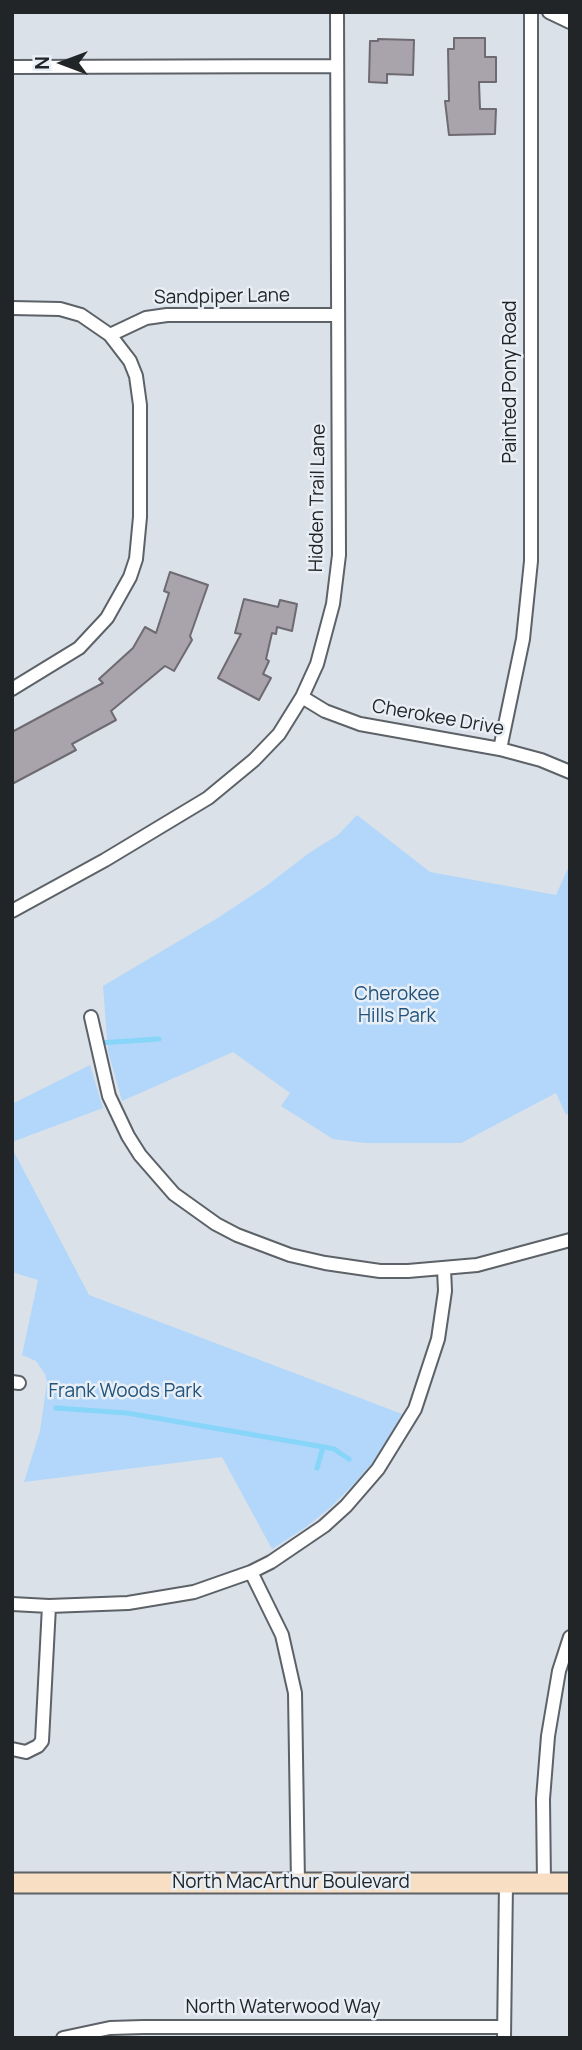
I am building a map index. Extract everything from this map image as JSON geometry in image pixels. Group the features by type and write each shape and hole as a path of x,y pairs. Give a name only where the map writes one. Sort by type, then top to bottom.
{"main road":[{"name":"North MacArthur Boulevard","path":"12,1883 570,1883"}],"street":[{"name":"Hidden Trail Lane","path":"12,911 208,799 254,760 279,734 302,697 317,664 327,631 337,579 337,12"},
{"name":"Painted Pony Road","path":"500,749 523,639 531,561 531,12"},
{"path":"549,12 570,22"},
{"path":"12,67 337,66"},
{"path":"12,308 60,309 81,315 110,335 130,361 139,388 140,517 136,559 121,595 95,633 62,661 12,689"},
{"name":"Sandpiper Lane","path":"110,335 146,318 167,315 338,315"},
{"name":"Cherokee Drive","path":"302,697 325,711 360,724 500,749 541,760 570,772"},
{"path":"91,1017 102,1070 117,1115 140,1155 166,1186 184,1202 237,1235 290,1255 349,1268 380,1270 444,1269 500,1260 570,1240"},
{"path":"12,1604 49,1606 128,1603 194,1592 271,1562 324,1526 362,1489 390,1452 415,1409 432,1363 443,1312 444,1269"},
{"path":"251,1572 282,1635 295,1693 298,1883"},
{"path":"12,1749 26,1752 42,1741 49,1606"},
{"path":"544,1883 542,1811 548,1736 559,1671 570,1637"},
{"path":"504,2032 506,1883"},
{"name":"North Waterwood Way","path":"63,2038 110,2028 143,2027 504,2032"}],"green space":[{"name":"Cherokee Hills Park","path":"357,815 430,872 556,895 570,864 570,1112 566,1115 556,1093 461,1143 364,1143 333,1139 281,1106 290,1093 233,1052 122,1101 108,1051 103,986 266,886 338,835"},
{"path":"90,1065 103,1108 12,1142 12,1104"},
{"name":"Frank Woods Park","path":"12,1148 89,1295 402,1414 373,1462 331,1507 272,1549 222,1457 24,1482 40,1431 47,1382 36,1361 22,1355 38,1280 12,1272"}],"building":[{"path":"454,38 485,38 485,57 496,57 496,82 479,82 480,109 496,109 495,134 449,135 445,101 449,101 448,49 454,49"},
{"path":"414,40 413,75 387,74 387,83 369,82 370,41"},
{"path":"170,572 208,585 190,636 192,640 174,671 165,666 111,711 116,720 72,744 76,750 12,784 12,732 103,683 99,679 133,648 145,627 156,633 169,593 164,591"},
{"path":"244,599 278,607 280,600 297,604 292,631 277,627 276,634 272,633 266,659 269,661 263,674 271,678 259,700 218,678 241,634 235,633"}],"waterway":[{"path":"99,1043 159,1039"},
{"path":"56,1408 127,1413 324,1447 334,1449 349,1459"},
{"path":"317,1468 323,1447"}]}
